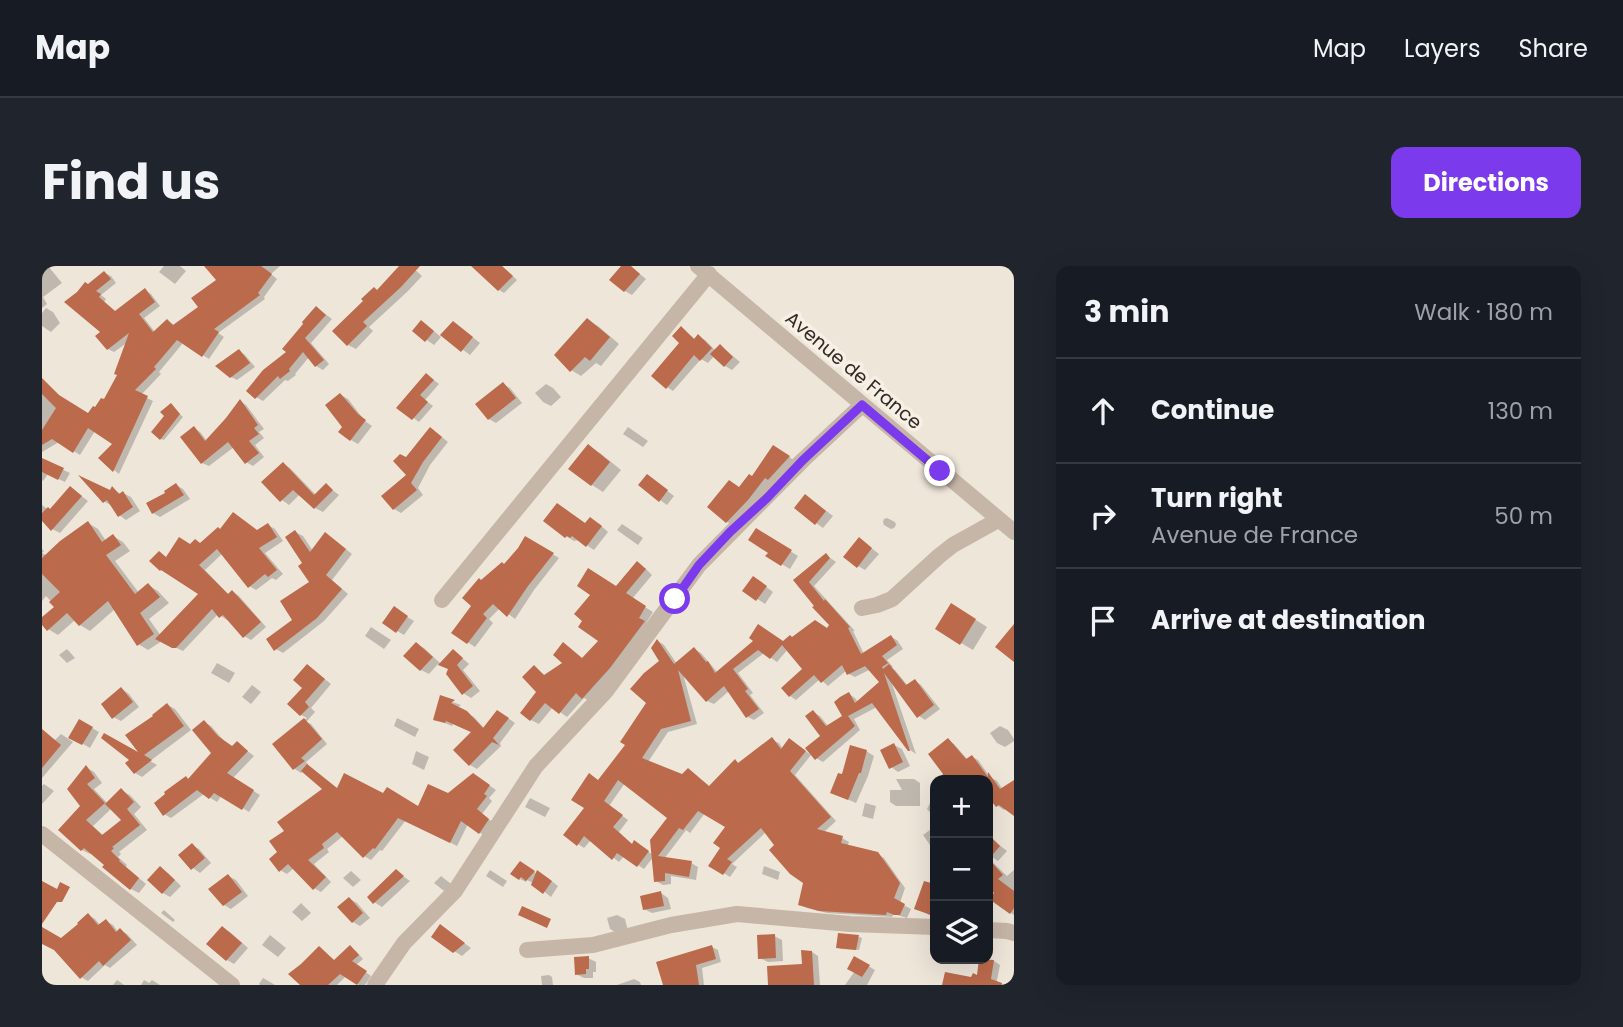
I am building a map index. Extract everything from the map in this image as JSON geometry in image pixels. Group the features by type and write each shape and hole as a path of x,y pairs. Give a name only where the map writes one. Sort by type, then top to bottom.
{"street":[{"name":"Avenue de France","path":"704,270 1014,532"},
{"path":"442,600 704,270"},
{"path":"375,985 404,943 455,891 536,766 606,691 699,565 862,405"},
{"path":"862,608 892,599 939,555 998,520"},
{"path":"42,834 232,985"},
{"path":"527,950 593,945 671,925 737,915 930,928"},
{"path":"993,930 1014,933"}],"building":[{"path":"204,266 261,266 272,274 258,293 260,295 214,329 219,332 202,357 177,340 154,367 156,369 135,390 148,396 113,472 98,458 112,444 88,428 73,453 52,439 42,445 42,430 56,408 42,394 42,378 59,395 88,413 101,398 104,399 117,375 114,374 129,333 107,350 95,336 100,332 64,302 85,282 88,284 104,271 111,279 96,291 115,311 145,288 155,302 139,314 153,332 167,319 173,325 198,307 191,298 216,280"},
{"path":"399,266 420,266 363,322 367,326 347,346 332,331 363,301 361,299 374,287 377,290"},
{"path":"471,266 502,266 513,276 498,291"},
{"path":"621,266 631,266 640,274 624,292 609,280"},
{"path":"316,306 326,315 305,338 324,360 315,367 303,352 290,371 280,379 278,376 255,399 246,391 263,370 286,352 282,349"},
{"path":"587,318 610,337 590,361 585,357 570,372 554,355"},
{"path":"421,320 434,331 425,342 412,331"},
{"path":"453,321 473,337 461,352 440,335"},
{"path":"681,326 694,339 698,334 712,348 700,361 694,355 666,389 651,376 679,343 672,336"},
{"path":"720,344 733,357 724,367 710,354"},
{"path":"239,349 250,363 230,378 215,366"},
{"path":"426,373 434,380 420,395 428,402 412,420 396,408"},
{"path":"503,382 516,398 488,420 475,404"},
{"path":"340,393 366,420 350,441 338,432 342,427 325,405"},
{"path":"240,399 258,425 254,428 259,434 249,441 259,453 245,464 228,442 201,464 180,437 194,426 205,441"},
{"path":"171,403 180,414 160,440 151,432 164,416 160,412"},
{"path":"430,427 442,437 411,483 417,490 393,510 381,496 406,475 393,461 400,454 406,457"},
{"path":"588,444 610,462 591,486 568,469"},
{"path":"773,445 790,456 768,480 765,478 726,523 707,507 729,480 739,487 749,474 752,476"},
{"path":"42,458 64,468 58,480 42,472"},
{"path":"283,462 314,495 326,483 333,490 314,509 293,490 280,502 261,482"},
{"path":"647,474 668,490 659,502 638,485"},
{"path":"78,475 110,490 112,486 119,494 123,491 133,507 118,517 107,500 103,503"},
{"path":"176,483 184,495 152,514 146,503 165,493 164,491"},
{"path":"70,486 82,496 51,531 42,521 42,513 48,507 50,509"},
{"path":"805,494 826,511 815,525 794,508"},
{"path":"557,503 585,523 590,517 602,526 586,547 572,536 565,538 543,521"},
{"path":"233,512 257,530 268,523 277,537 259,548 277,570 268,577 265,574 248,588 217,549 199,565 228,594 232,590 261,622 243,638 223,615 219,618 212,609 176,648 172,648 155,639 198,594 160,571 149,561 159,551 166,557 179,537 190,544 195,539 200,543 218,527 220,529"},
{"path":"88,521 102,542 113,534 121,545 106,555 135,594 148,583 160,597 140,613 154,634 137,646 108,601 79,626 67,613 47,631 42,625 42,617 54,607 49,602 60,592 42,574 42,558"},
{"path":"756,528 792,550 781,566 765,556 768,553 748,540"},
{"path":"295,530 310,552 325,532 346,549 326,575 342,589 317,618 274,651 266,639 292,620 280,601 309,582 298,566 302,563 285,537"},
{"path":"525,536 554,553 507,617 493,604 483,614 487,618 467,644 451,633 471,606 462,598 479,578 481,580 502,562 504,564"},
{"path":"859,537 872,548 857,568 843,557"},
{"path":"826,553 830,558 809,582 850,627 848,628 861,654 891,635 897,645 882,656 888,663 883,669 889,664 906,685 915,679 934,705 917,718 884,673 910,751 872,703 848,716 855,726 815,760 805,748 820,736 805,716 813,710 826,726 842,716 834,702 840,697 849,692 855,703 879,682 865,666 847,675 842,665 821,683 814,675 789,697 781,688 802,669 782,645 770,659 758,650 733,669 759,709 746,718 724,686 706,702 678,670 691,721 661,729 642,758 682,774 688,768 709,786 735,759 738,763 772,737 781,749 789,738 806,751 790,771 831,817 817,829 843,836 841,843 878,852 900,883 894,898 905,904 900,915 887,912 886,915 819,911 798,905 803,883 790,874 769,850 774,845 761,828 727,859 732,862 723,875 708,866 720,848 713,843 725,827 698,811 683,830 679,828 658,856 692,861 689,877 665,873 665,881 654,882 650,840 667,818 618,780 604,801 623,815 613,827 632,844 634,840 649,851 637,867 617,853 612,860 584,836 577,846 563,835 584,808 571,800 589,773 598,780 625,745 620,742 646,703 630,689 659,661 651,648 657,639 674,664 694,647 715,673 753,641 749,638 758,624 783,641 815,620 827,628 829,625 793,580"},
{"path":"637,561 646,569 626,593 646,606 639,618 645,621 610,668 582,699 576,693 559,714 545,703 530,721 520,713 536,692 522,677 534,665 544,675 562,663 553,655 563,642 582,658 598,641 578,627 582,621 574,614 590,595 577,586 588,568 616,586"},
{"path":"753,576 767,586 756,601 742,591"},
{"path":"951,603 976,619 960,645 935,629"},
{"path":"394,606 408,616 396,633 382,623"},
{"path":"1014,624 1014,662 995,647"},
{"path":"416,642 433,657 420,671 403,656"},
{"path":"453,649 463,658 457,665 473,686 462,695 446,674 448,669 438,665"},
{"path":"307,664 325,679 305,702 309,707 300,716 287,704 302,688 293,680"},
{"path":"121,687 133,702 112,719 101,704"},
{"path":"440,695 455,700 451,703 467,711 483,728 497,710 509,718 493,738 499,745 492,742 469,766 453,750 471,732 446,721 433,720"},
{"path":"167,703 184,726 144,755 152,760 134,774 125,763 129,760 101,738 104,733 138,752 125,735"},
{"path":"304,718 322,739 301,758 305,761 293,770 272,744"},
{"path":"79,719 93,727 82,745 68,738"},
{"path":"204,720 218,736 232,746 237,741 248,751 227,773 254,790 242,810 214,793 209,799 197,790 163,816 154,803 186,776 188,779 211,753 192,730"},
{"path":"42,729 61,745 42,768"},
{"path":"948,738 966,759 972,755 987,775 942,775 928,754"},
{"path":"894,743 903,762 889,769 880,750"},
{"path":"850,745 867,750 861,773 848,800 830,793 838,773 842,774"},
{"path":"307,764 337,788 344,773 383,793 387,787 418,806 428,784 448,793 473,773 490,785 484,794 487,796 477,809 489,819 479,834 461,821 450,843 398,818 375,849 363,858 337,832 322,844 324,848 308,860 326,877 313,890 288,864 279,872 269,859 277,852 269,841 284,831 277,822 322,789 301,771"},
{"path":"86,765 95,778 87,784 105,803 86,820 102,835 121,820 105,804 121,788 134,802 127,809 140,825 112,847 114,848 111,851 139,878 130,890 84,848 81,851 58,830 80,806 67,789"},
{"path":"993,779 1000,789 1014,780 1014,816 999,805 996,807 993,803"},
{"path":"993,839 1000,846 993,854"},
{"path":"192,843 205,858 191,870 178,855"},
{"path":"520,861 535,871 526,881 510,874"},
{"path":"993,864 1003,875 998,879 1014,891 1014,908 1010,914 993,902"},
{"path":"160,866 175,880 162,894 147,880"},
{"path":"396,869 404,876 373,904 367,897"},
{"path":"537,870 552,881 543,894 531,885"},
{"path":"228,874 242,892 223,906 208,889"},
{"path":"42,881 57,889 60,882 70,887 62,902 57,902 42,924"},
{"path":"924,881 930,883 930,915 914,909"},
{"path":"661,891 664,906 643,910 640,896"},
{"path":"349,897 363,913 352,923 337,907"},
{"path":"522,906 551,919 547,928 518,915"},
{"path":"88,913 98,925 106,919 116,932 120,928 131,940 103,966 99,961 80,979 54,950 42,944 42,927 61,938"},
{"path":"440,924 465,943 453,953 431,937"},
{"path":"222,926 242,943 226,961 206,944"},
{"path":"838,933 859,935 856,950 836,948"},
{"path":"775,934 776,958 758,959 757,935"},
{"path":"350,945 359,955 352,961 367,971 357,985 340,974 328,985 300,985 288,974 319,946 334,960"},
{"path":"712,945 716,959 696,965 699,985 663,985 656,962"},
{"path":"801,950 812,951 814,985 768,985 767,966 802,964"},
{"path":"589,956 589,969 586,969 586,974 575,975 574,957"},
{"path":"854,956 870,965 862,977 847,969"},
{"path":"994,960 991,979 1002,985 942,985 945,972 971,977 973,973 977,975 978,964 993,964"}],"route":[{"path":"675,599 699,565 730,532 862,405 940,471"}]}
